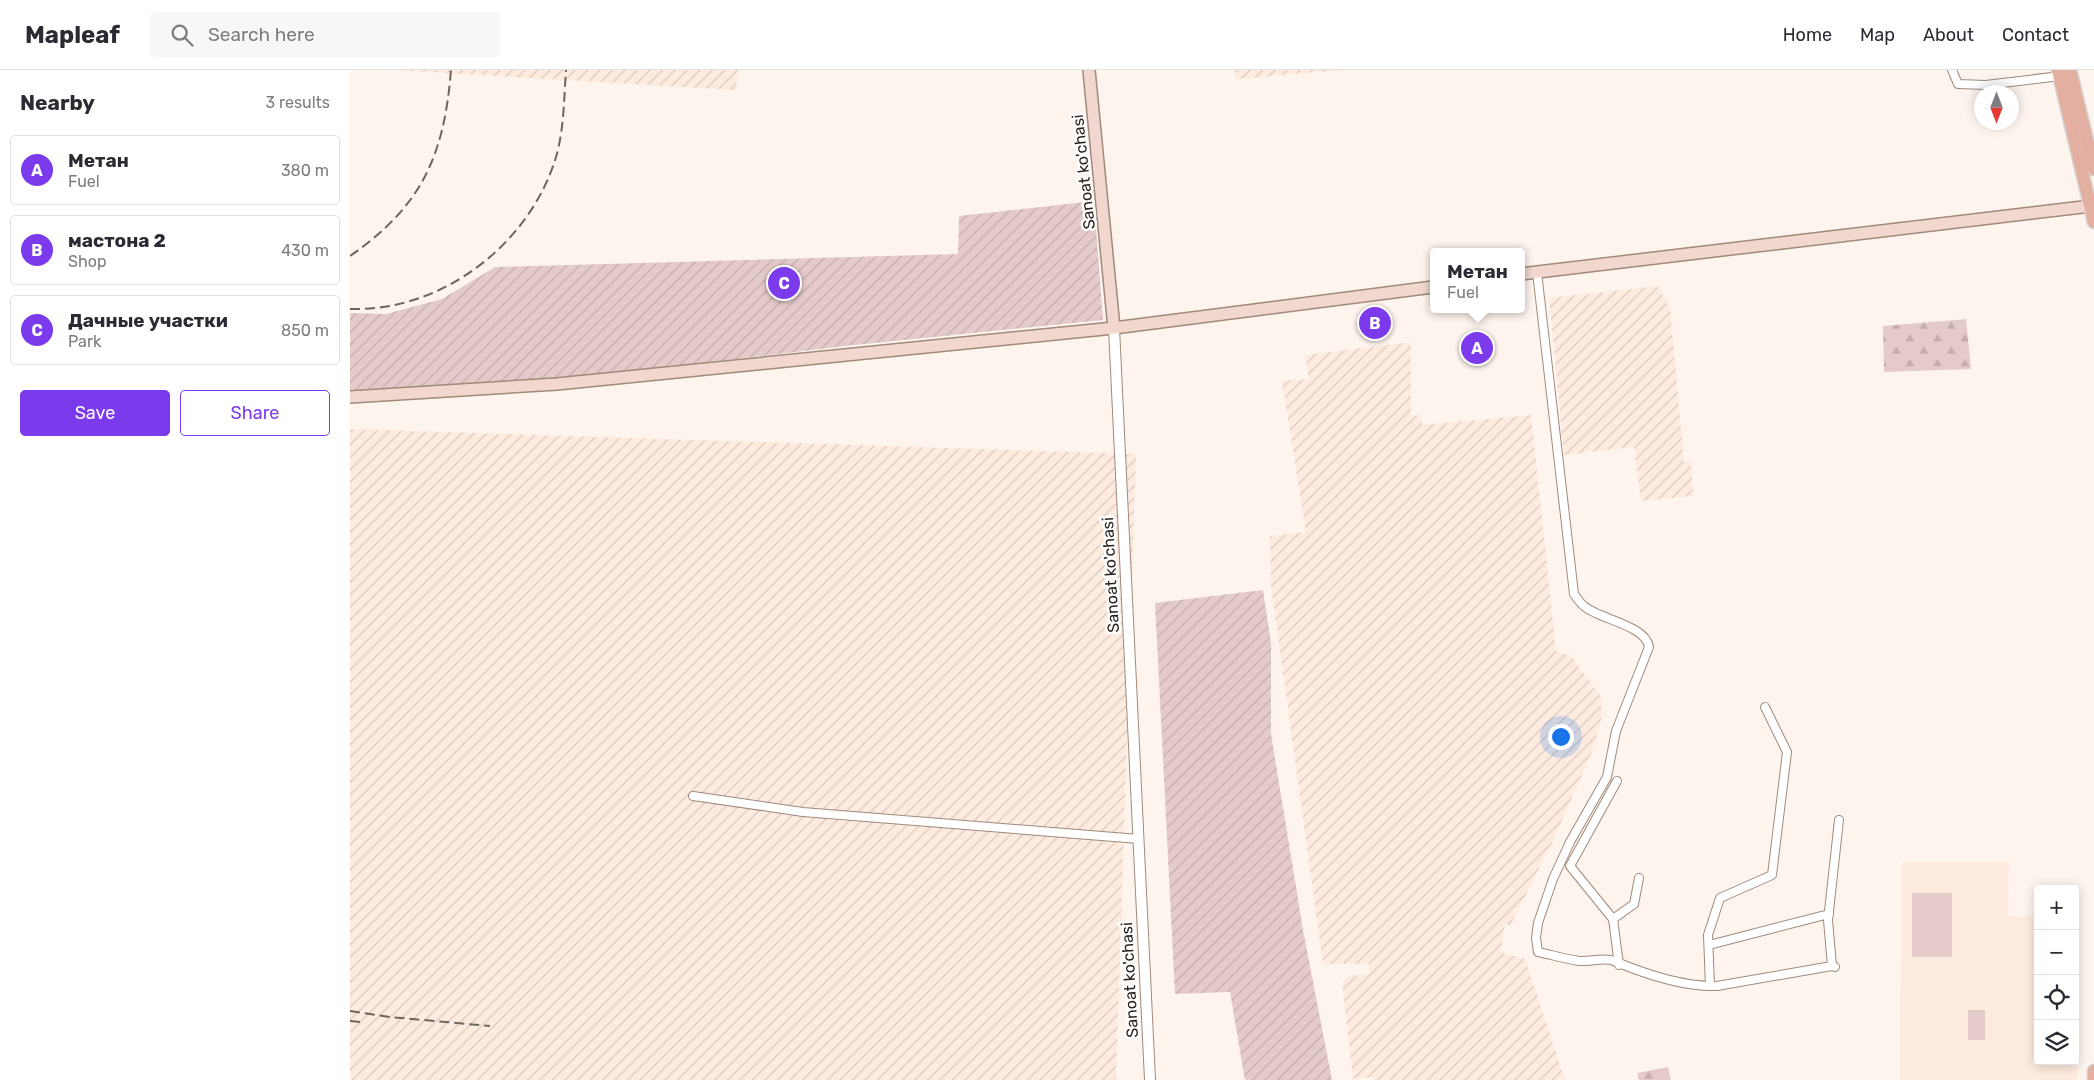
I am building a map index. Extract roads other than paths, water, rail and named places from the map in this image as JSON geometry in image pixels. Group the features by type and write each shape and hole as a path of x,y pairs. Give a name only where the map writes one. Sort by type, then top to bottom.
{"main road":[{"name":"Sanoat ko'chasi","path":"1089,70 1114,328"},
{"path":"2063,72 2094,169"},
{"path":"2063,72 2092,202 2094,222"},
{"path":"1525,274 1981,220 2067,208 2092,202"},
{"path":"350,397 557,384 1114,328 1430,287"},
{"path":"2094,1071 2094,1080"}],"street":[{"path":"1952,70 1958,84 1986,85 2063,72"},
{"path":"1538,272 1574,594 1585,607 1616,620 1648,642 1650,647 1616,731 1607,777 1570,842 1553,880 1538,923 1536,938 1538,952 1581,961 1613,961 1619,965 1654,976 1702,987 1834,966 1829,914 1839,820"},
{"name":"Sanoat ko'chasi","path":"1114,328 1150,1080"},
{"path":"1710,986 1708,935 1720,898 1772,875 1787,752 1765,707"},
{"path":"1617,781 1570,866 1614,919 1619,965"},
{"path":"693,796 803,812 1139,839"},
{"path":"1614,919 1634,904 1639,878"},
{"path":"1709,945 1829,914"}],"railway":[{"path":"350,256 375,237 395,218 412,198 425,176 435,153 442,128 448,101 451,70"},
{"path":"350,309 384,307 417,299 449,285 478,267 504,244 526,218 543,189 556,157 562,125 566,70"},
{"path":"350,1011 390,1017 490,1026"},
{"path":"350,1021 361,1022"}],"place":[{"name":"Дачные участки","path":"784,283"},
{"name":"мастона 2","path":"1375,323"},
{"name":"Метан","path":"1477,348"}]}
